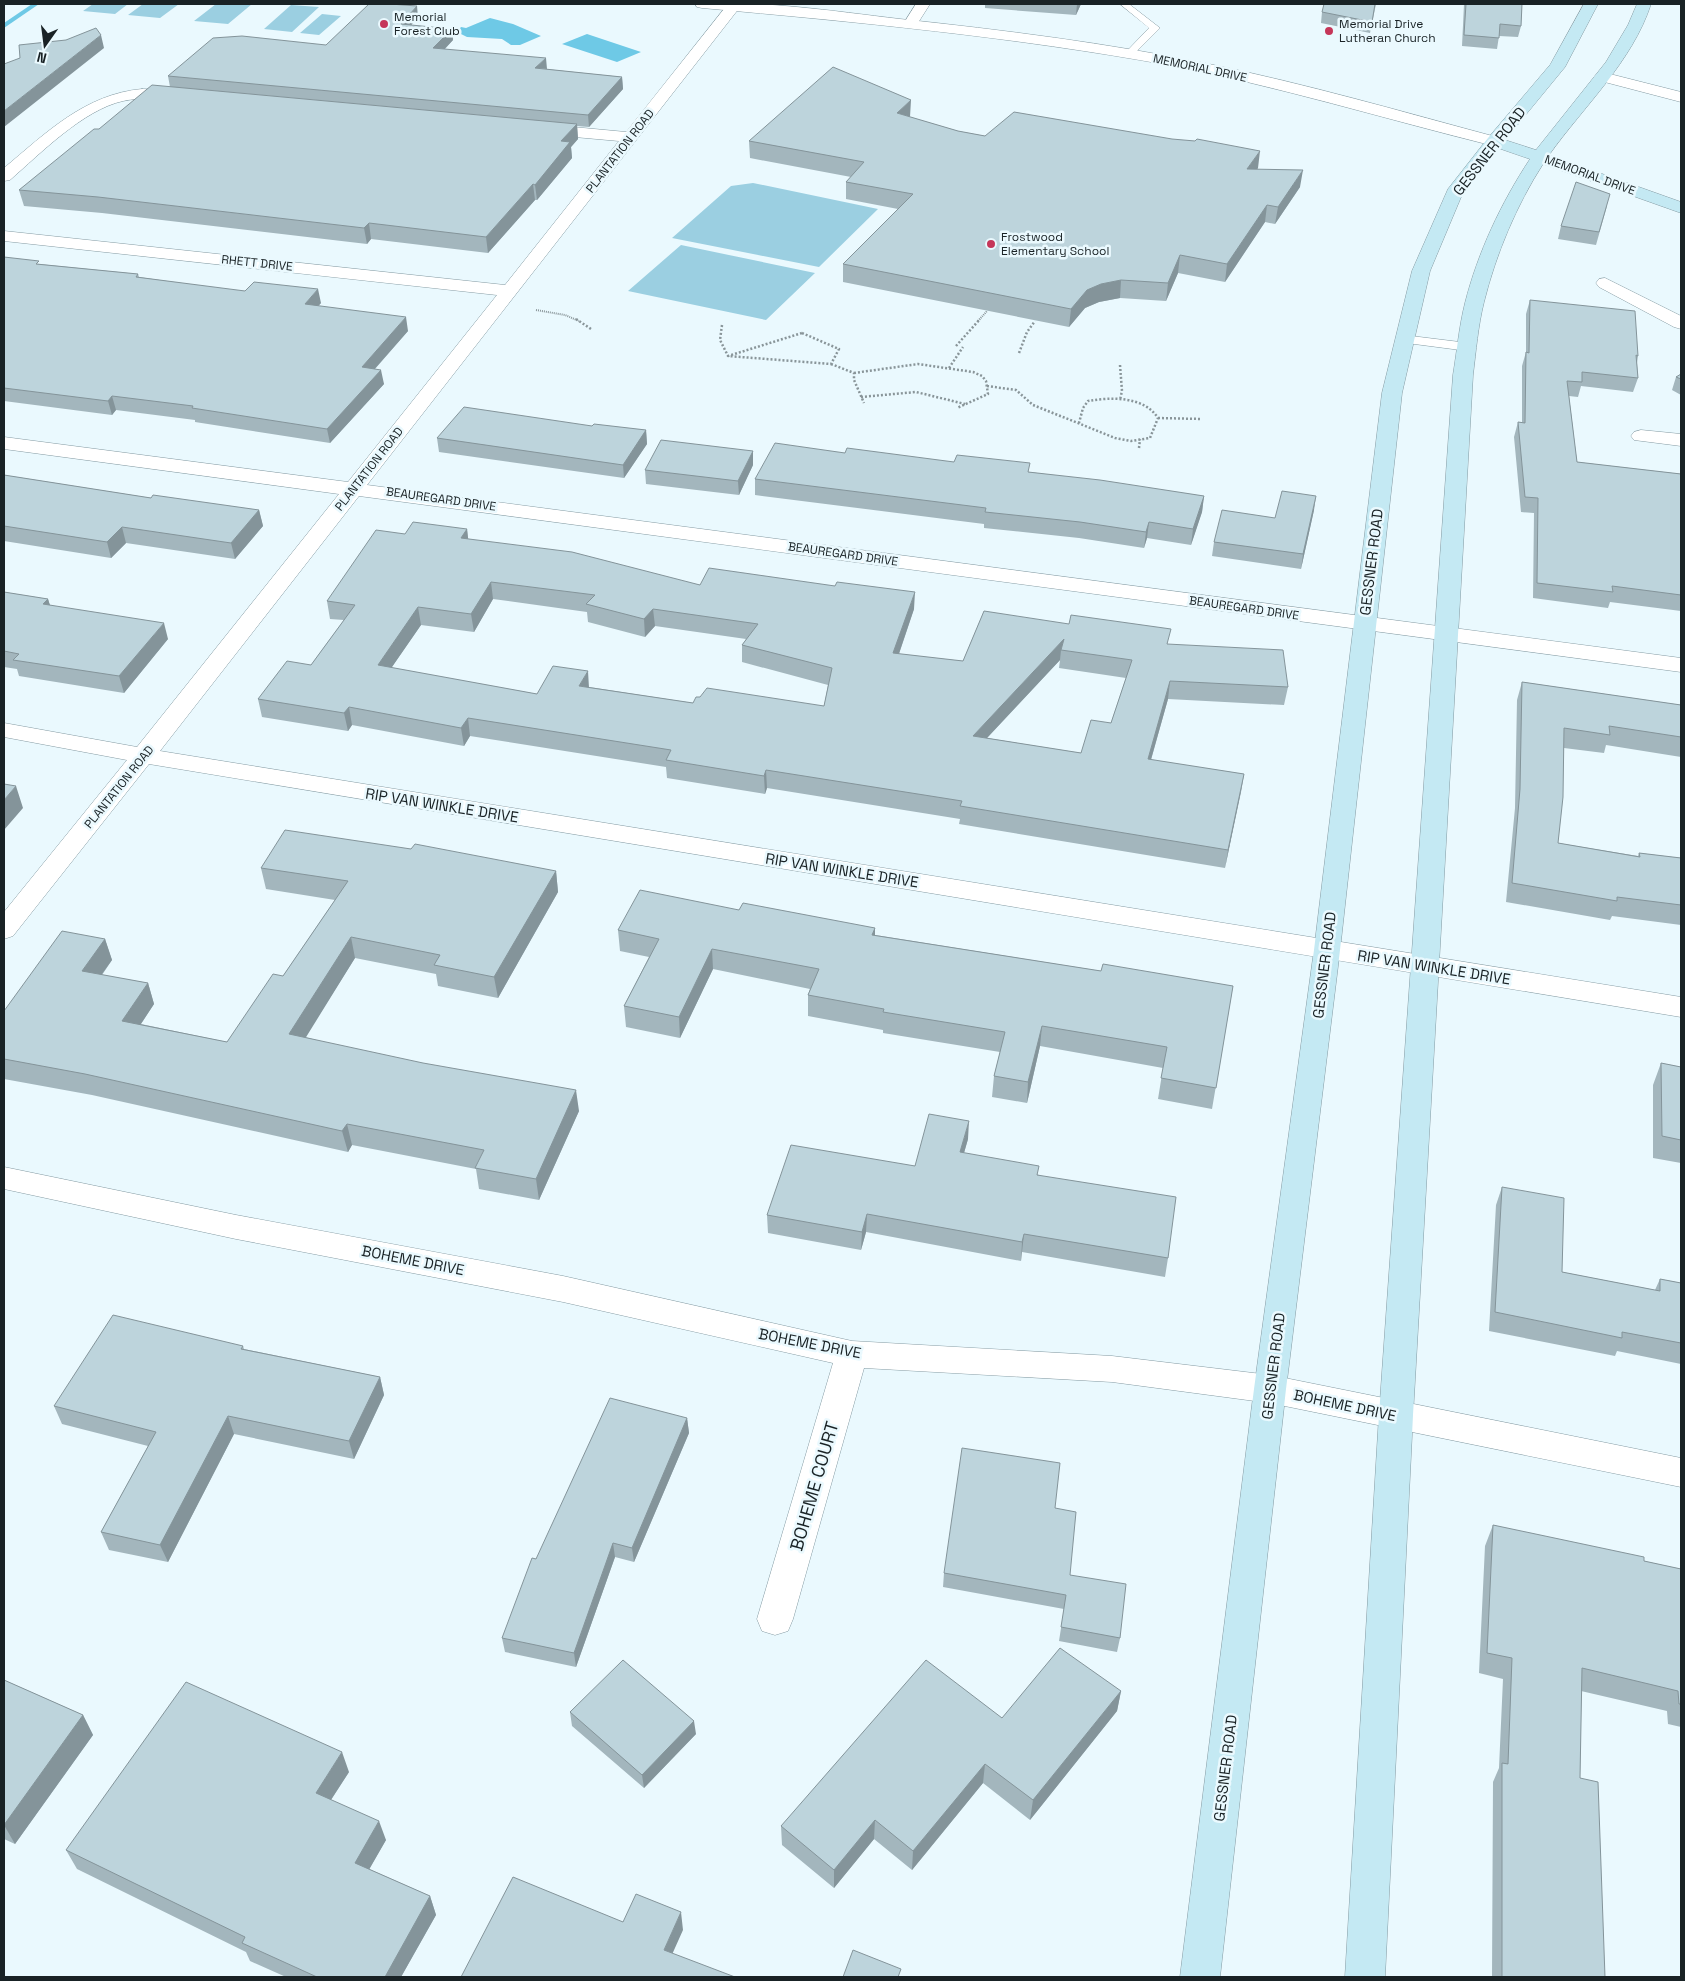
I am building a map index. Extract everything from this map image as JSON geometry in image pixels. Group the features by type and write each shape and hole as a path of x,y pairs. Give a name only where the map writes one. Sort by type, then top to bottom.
{"main road":[{"name":"GESSNER ROAD","path":"1200,1977 1270,1389 1327,950 1392,393 1421,271 1456,189 1557,67 1591,4"},
{"path":"1365,1977 1396,1415 1463,376 1474,302 1490,250 1540,156 1578,105 1602,77 1632,33 1644,4"},
{"name":"MEMORIAL DRIVE","path":"1494,141 1681,208"}],"street":[{"name":"MEMORIAL DRIVE","path":"702,4 911,23 1044,40 1129,54 1279,85 1494,141"},
{"path":"911,23 923,4"},
{"name":"PLANTATION ROAD","path":"4,930 144,756 733,7"},
{"path":"1602,77 1681,97"},
{"path":"4,176 77,118 106,101 125,96 151,93 190,96"},
{"path":"523,127 631,137"},
{"name":"RHETT DRIVE","path":"4,236 511,291"},
{"path":"1605,283 1681,323"},
{"path":"1641,436 1681,440"},
{"name":"BEAUREGARD DRIVE","path":"4,443 354,488 1364,625 1681,666"},
{"name":"RIP VAN WINKLE DRIVE","path":"4,730 144,756 1327,950 1681,1006"},
{"name":"BOHEME DRIVE","path":"4,1178 236,1227 563,1289 852,1354 1112,1369 1270,1389 1681,1474"},
{"name":"BOHEME COURT","path":"775,1619 852,1354"}],"lane":[{"path":"1124,4 1155,28 1129,54"},
{"path":"1404,339 1468,347"}],"path":[{"path":"536,310 563,315 586,324 591,329"},
{"path":"956,346 987,311"},
{"path":"1019,353 1027,332 1035,321"},
{"path":"722,325 720,340 728,356"},
{"path":"728,356 802,333 840,349 831,364"},
{"path":"949,368 963,347"},
{"path":"728,356 831,364 854,373 918,364 973,372 982,376 986,381 988,394 957,408"},
{"path":"1120,365 1122,391 1120,400"},
{"path":"854,373 854,380 864,403"},
{"path":"987,386 1016,390 1033,406 1115,438 1131,441 1150,438 1158,418"},
{"path":"861,397 916,392 966,404"},
{"path":"1079,423 1083,408 1088,401 1101,398 1137,403 1152,409 1158,418"},
{"path":"1158,418 1202,419"},
{"path":"1140,439 1140,448"}],"shaded area":[{"path":"93,4 128,4 115,14 83,11"},
{"path":"143,4 179,4 160,18 128,15"},
{"path":"216,4 252,4 228,24 194,21"},
{"path":"291,5 319,7 292,32 264,29"},
{"path":"322,14 341,16 319,35 300,33"},
{"path":"490,18 513,24 541,36 520,45 511,45 502,39 467,37 457,32 461,27 466,28"},
{"path":"587,34 641,52 617,62 562,44"},
{"path":"753,183 878,209 819,267 672,238 731,186"},
{"path":"681,245 815,273 766,320 628,291"}],"building":[{"path":"369,4 417,6 401,24 452,29 433,48 546,58 535,68 622,77 588,115 168,76 213,38 242,36 326,45"},
{"path":"1324,4 1375,4 1372,22 1322,12"},
{"path":"1466,4 1522,4 1521,26 1500,24 1499,38 1464,35"},
{"path":"96,28 101,35 4,111 4,64 20,58 19,45 66,40"},
{"path":"833,67 911,100 897,113 958,131 985,136 1014,112 1172,139 1195,141 1197,139 1260,151 1247,169 1303,170 1278,207 1267,205 1227,264 1180,255 1168,283 1121,280 1101,284 1087,290 1071,309 843,264 913,194 846,182 864,162 749,141"},
{"path":"152,85 577,124 561,141 570,142 535,185 533,184 486,237 369,223 364,228 98,197 19,190 94,129 99,129"},
{"path":"1576,182 1610,194 1599,232 1561,226"},
{"path":"4,257 39,261 36,264 138,274 136,277 245,291 254,282 318,289 305,304 406,317 362,367 381,370 327,429 192,408 193,406 112,396 108,401 4,388"},
{"path":"1530,300 1635,311 1638,378 1582,372 1582,382 1567,381 1577,462 1681,474 1681,595 1612,586 1613,592 1537,583 1538,498 1525,497 1518,422 1525,423 1526,352 1529,353"},
{"path":"464,407 592,426 594,424 646,430 623,465 437,438"},
{"path":"661,440 753,451 738,481 645,470"},
{"path":"775,443 845,453 847,448 954,462 957,455 1030,463 1028,472 1100,480 1204,496 1193,529 1149,522 1146,532 1080,522 985,512 986,508 755,479"},
{"path":"4,475 151,498 153,495 259,510 231,543 122,527 107,542 4,526"},
{"path":"1282,491 1316,496 1303,554 1214,542 1222,510 1275,518"},
{"path":"413,522 467,529 461,538 572,552 700,585 709,568 835,586 837,582 915,592 893,653 963,661 984,611 1069,624 1071,615 1171,629 1167,644 1283,650 1288,687 1170,681 1148,759 1244,774 1228,850 960,806 962,801 766,770 764,776 666,760 671,750 468,718 461,728 349,707 344,713 258,699 287,661 311,665 355,605 327,601 376,530 405,534","holes":["491,582 595,595 586,604 644,619 653,609 758,624 742,645 832,668 824,706 707,688 700,697 696,697 693,703 579,686 588,671 553,666 537,694 378,665 418,607 471,614","1064,639 1061,650 1132,660 1111,723 1091,720 1081,753 973,736"]},
{"path":"4,592 48,599 43,604 164,623 119,676 13,660 19,654 4,651"},
{"path":"1522,682 1681,705 1681,737 1609,726 1610,735 1564,728 1563,797 1558,843 1640,857 1639,853 1681,858 1681,905 1617,897 1617,901 1512,883 1520,789"},
{"path":"4,784 16,786 4,800"},
{"path":"285,830 411,849 415,844 556,871 494,977 434,965 440,955 351,937 289,1034 423,1063 576,1090 536,1179 475,1168 484,1150 347,1124 342,1131 85,1074 4,1059 4,1011 62,931 105,939 82,971 148,983 122,1021 227,1042 273,974 283,976 348,881 261,868"},
{"path":"640,890 739,910 743,903 875,928 872,935 1101,971 1103,964 1233,986 1216,1088 1161,1078 1167,1047 1042,1026 1028,1082 994,1076 1005,1032 883,1012 884,1009 808,995 819,969 712,949 679,1017 624,1006 659,939 618,930"},
{"path":"1661,1063 1681,1067 1681,1140 1662,1136"},
{"path":"929,1114 969,1121 960,1152 1039,1166 1037,1175 1176,1197 1168,1258 1024,1234 1022,1242 867,1214 862,1232 767,1215 791,1145 915,1166"},
{"path":"1502,1187 1564,1198 1562,1272 1660,1291 1660,1279 1681,1283 1681,1343 1622,1332 1622,1338 1495,1312"},
{"path":"113,1315 243,1346 241,1349 380,1377 349,1441 228,1416 160,1545 101,1532 156,1432 54,1406"},
{"path":"610,1398 687,1418 632,1548 613,1543 574,1653 502,1638 532,1558 536,1559"},
{"path":"962,1448 1060,1463 1055,1508 1076,1512 1070,1575 1126,1584 1120,1638 1061,1627 1066,1595 944,1573"},
{"path":"1493,1525 1644,1557 1644,1561 1681,1569 1681,1704 1679,1704 1678,1691 1582,1668 1580,1778 1598,1782 1605,1977 1502,1977 1502,1763 1508,1764 1512,1658 1487,1653"},
{"path":"1060,1648 1121,1691 1033,1800 985,1764 913,1851 875,1820 834,1870 781,1826 926,1660 1002,1718"},
{"path":"623,1660 694,1721 642,1775 570,1712"},
{"path":"4,1680 83,1715 4,1825"},
{"path":"186,1682 342,1752 316,1793 379,1821 355,1863 430,1896 385,1977 317,1977 242,1943 245,1937 66,1850"},
{"path":"513,1877 623,1922 636,1894 681,1912 664,1950 735,1977 461,1977"},
{"path":"853,1950 901,1969 898,1977 843,1977"}],"waterway":[{"path":"4,26 36,4"}],"place":[{"name":"Memorial Forest Club","path":"384,24"},
{"name":"Memorial Drive Lutheran Church","path":"1329,31"},
{"name":"Frostwood Elementary School","path":"991,244"}]}
